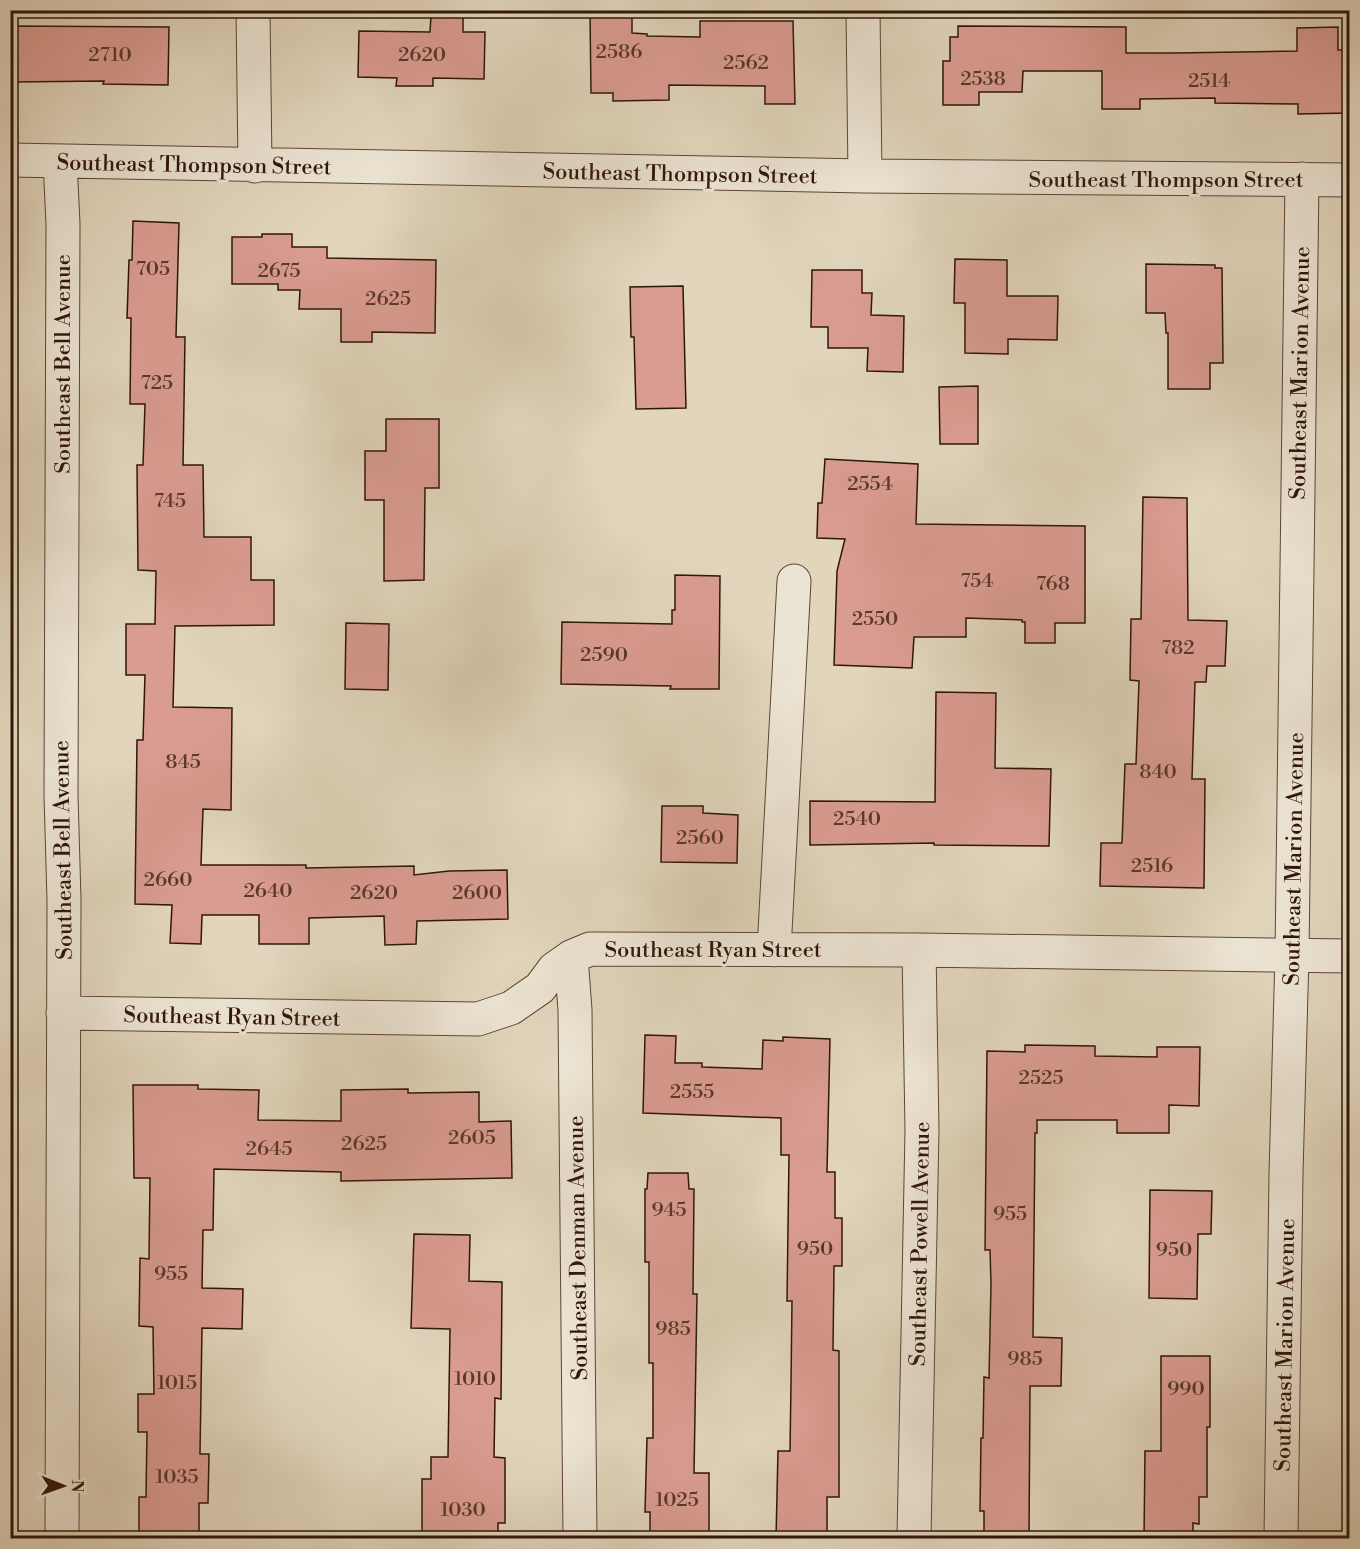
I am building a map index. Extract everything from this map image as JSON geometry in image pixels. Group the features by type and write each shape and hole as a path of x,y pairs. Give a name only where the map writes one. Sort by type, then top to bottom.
{"street":[{"path":"253,10 255,166"},
{"path":"863,10 865,176"},
{"name":"Southeast Thompson Street","path":"10,160 865,176 1350,180"},
{"name":"Southeast Bell Avenue","path":"60,161 63,224 62,1539"},
{"name":"Southeast Marion Avenue","path":"1281,1539 1292,955 1302,179"},
{"path":"774,950 794,581"},
{"name":"Southeast Ryan Street","path":"63,1013 478,1019 511,1008 540,988 554,969 571,957 590,949 919,950 1350,956"},
{"name":"Southeast Powell Avenue","path":"914,1539 922,1131 919,950"},
{"name":"Southeast Denman Avenue","path":"571,957 575,1010 580,1539"}],"building":[{"path":"590,14 632,14 632,33 647,34 647,36 700,37 700,21 793,21 795,104 765,104 765,86 669,85 669,100 613,101 613,93 591,93"},
{"path":"431,16 463,16 463,32 485,32 484,79 433,78 433,86 396,86 397,78 358,77 359,31 430,32"},
{"path":"10,26 169,27 168,85 103,84 104,81 10,82"},
{"path":"958,26 1126,27 1126,53 1297,51 1297,28 1338,27 1338,50 1350,50 1350,113 1298,114 1298,104 1215,103 1215,98 1140,99 1140,109 1102,109 1102,71 1023,71 1022,92 979,92 979,105 943,105 943,61 950,61 950,37 958,37"},
{"path":"133,221 179,223 176,337 185,337 183,465 203,465 204,537 251,537 251,580 274,580 274,625 175,626 173,707 232,708 231,810 203,809 201,865 306,865 306,868 414,866 414,875 449,871 507,870 508,919 417,921 416,944 385,945 384,916 309,918 309,944 259,944 259,915 202,915 201,944 170,943 172,905 135,904 137,740 143,740 145,675 126,675 126,624 155,624 156,571 138,570 137,465 143,465 145,404 130,404 131,318 127,318"},
{"path":"262,234 292,234 292,247 327,247 327,258 436,260 435,333 372,332 372,342 341,342 341,309 299,309 300,290 278,290 278,284 232,284 232,237 262,237"},
{"path":"955,259 1007,260 1007,296 1058,296 1057,340 1008,339 1008,354 965,353 965,303 954,303"},
{"path":"1146,264 1215,265 1215,268 1222,268 1223,363 1210,363 1210,389 1168,389 1168,333 1166,333 1165,313 1146,313"},
{"path":"812,270 862,270 862,293 872,293 871,315 904,316 903,372 867,371 868,348 828,348 828,327 811,327"},
{"path":"683,286 686,408 636,409 630,287"},
{"path":"978,386 978,444 940,444 939,387"},
{"path":"386,419 439,419 439,488 425,488 424,580 384,581 384,500 365,500 365,451 386,451"},
{"path":"825,459 918,464 916,524 1085,526 1085,623 1055,623 1055,643 1025,643 1025,622 1022,620 966,618 966,637 914,637 912,668 834,665 837,571 845,539 817,538 818,503 822,503"},
{"path":"1143,497 1187,498 1188,620 1227,621 1225,666 1207,666 1206,682 1195,682 1192,779 1205,779 1204,888 1100,886 1101,843 1122,843 1125,764 1136,764 1139,681 1130,680 1131,619 1141,619"},
{"path":"675,575 720,576 719,689 561,684 562,622 672,624 672,610 675,610"},
{"path":"346,623 389,624 388,690 345,689"},
{"path":"936,692 996,693 995,768 1051,769 1049,846 934,845 934,843 810,845 810,801 935,802"},
{"path":"662,806 703,806 703,813 738,815 737,863 661,862"},
{"path":"645,1035 676,1036 675,1063 702,1063 702,1067 762,1069 763,1040 783,1041 783,1037 830,1039 827,1172 835,1172 835,1218 842,1218 842,1266 834,1266 833,1350 839,1351 839,1497 827,1497 827,1539 776,1539 778,1451 790,1451 792,1301 787,1301 789,1155 781,1155 781,1118 643,1113"},
{"path":"1025,1045 1095,1046 1095,1056 1157,1057 1157,1047 1200,1047 1199,1106 1169,1105 1169,1133 1117,1133 1117,1120 1037,1120 1033,1337 1062,1338 1061,1386 1030,1386 1029,1539 984,1539 984,1511 980,1511 981,1438 983,1438 984,1377 989,1378 991,1284 990,1250 985,1250 987,1051 1025,1052"},
{"path":"133,1085 198,1085 198,1089 259,1090 258,1120 341,1121 341,1090 408,1089 408,1093 479,1092 479,1122 511,1121 512,1178 341,1181 341,1172 214,1169 213,1230 203,1230 202,1288 243,1289 242,1329 202,1328 200,1454 209,1454 208,1503 199,1503 199,1532 193,1532 193,1539 139,1539 139,1497 146,1497 147,1432 138,1432 138,1394 154,1394 153,1327 139,1326 140,1258 149,1259 150,1178 134,1178"},
{"path":"648,1173 688,1173 689,1189 694,1189 693,1294 697,1294 694,1473 709,1473 709,1539 650,1539 650,1512 645,1512 647,1438 653,1438 653,1363 649,1363 649,1262 645,1262 645,1189 647,1189"},
{"path":"1150,1190 1212,1191 1211,1234 1198,1234 1197,1299 1149,1298"},
{"path":"414,1234 470,1235 469,1281 502,1282 501,1399 495,1398 494,1457 505,1458 505,1523 498,1523 498,1539 422,1539 422,1479 431,1479 431,1457 448,1457 450,1329 411,1328"},
{"path":"1161,1356 1210,1356 1207,1497 1199,1497 1199,1524 1193,1523 1193,1539 1144,1539 1145,1451 1161,1451"}]}
